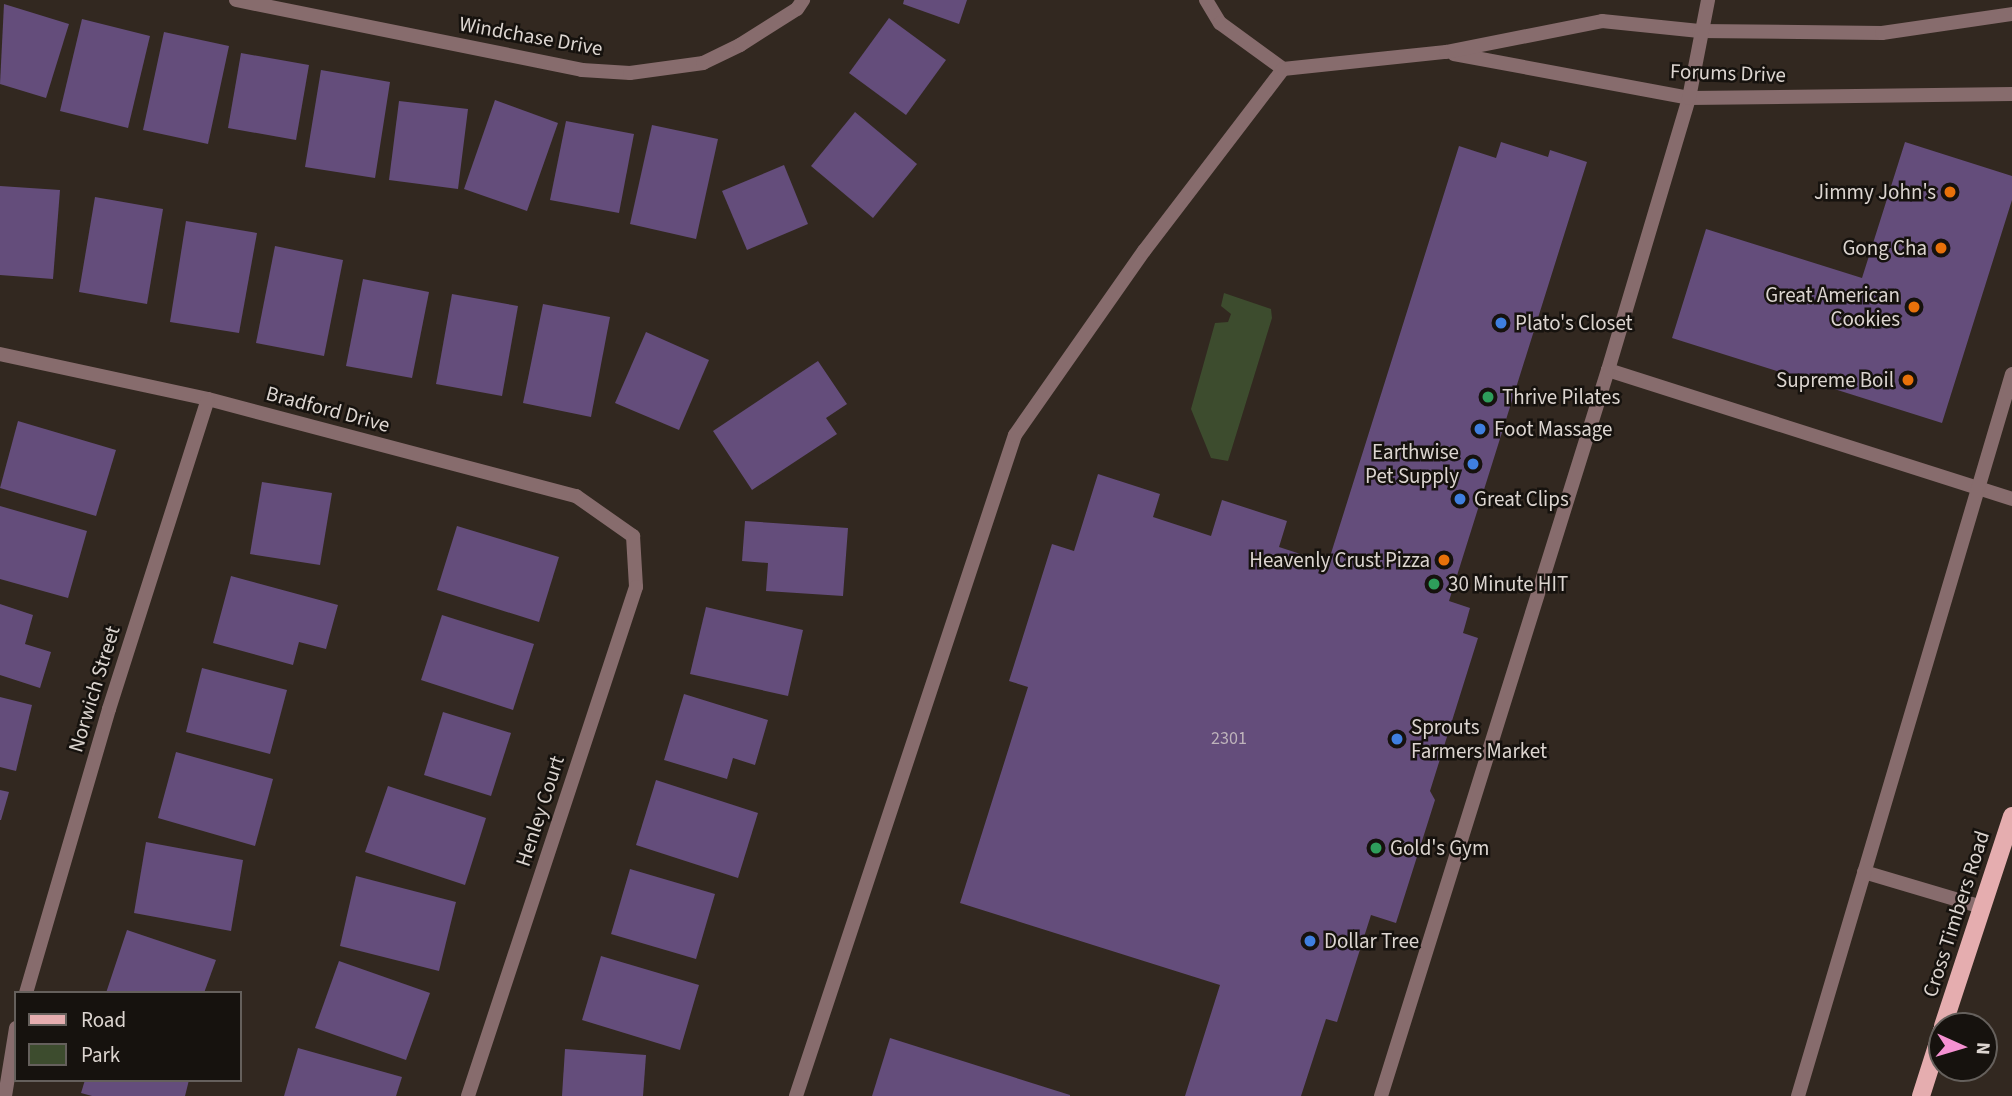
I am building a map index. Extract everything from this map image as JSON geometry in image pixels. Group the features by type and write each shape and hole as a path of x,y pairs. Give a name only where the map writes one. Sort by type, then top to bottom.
{"main road":[{"name":"Cross Timbers Road","path":"1948,1012 2012,816"},
{"name":"Cross Timbers Road","path":"1921,1096 1928,1074"}],"street":[{"name":"Windchase Drive","path":"236,0 582,70 630,73 703,63 740,46 797,9 803,0"},
{"path":"796,1096 1015,435 1144,251 1283,69 1220,23 1206,0"},
{"path":"1381,1096 1608,370 1689,97 1699,31 1708,0"},
{"name":"Forums Drive","path":"1283,69 1446,52 1602,21 1699,31 1882,33 2012,14"},
{"name":"Forums Drive","path":"1446,52 1689,97 2012,94"},
{"name":"Bradford Drive","path":"0,354 208,398 576,496 633,536"},
{"path":"1608,370 2012,499"},
{"path":"1798,1096 2012,374"},
{"name":"Norwich Street","path":"27,991 109,709 208,398"},
{"name":"Henley Court","path":"468,1096 636,587 633,536"},
{"path":"1864,872 1982,907"},
{"path":"5,1096 14,1040"}],"green space":[{"path":"1224,293 1271,309 1272,318 1228,461 1211,458 1191,409 1215,323 1228,322 1231,314 1221,306"}],"building":[{"path":"904,0 967,0 959,24 903,4"},
{"path":"4,4 69,24 46,98 0,84"},
{"path":"889,18 946,60 906,115 849,73"},
{"path":"82,19 150,36 128,128 60,111"},
{"path":"164,32 229,46 208,144 143,130"},
{"path":"241,53 309,65 296,140 228,128"},
{"path":"321,70 390,82 375,178 305,167"},
{"path":"495,100 558,123 527,211 464,189"},
{"path":"399,101 468,109 458,189 389,180"},
{"path":"855,112 917,164 873,218 811,166"},
{"path":"566,121 634,134 619,213 550,200"},
{"path":"652,125 718,139 696,239 630,224"},
{"path":"1501,142 1548,157 1550,150 1587,162 1449,601 1470,608 1463,633 1478,638 1430,791 1435,800 1396,923 1371,915 1337,1022 1326,1019 1301,1096 1185,1096 1220,985 960,903 1028,687 1009,681 1052,544 1074,551 1098,474 1160,494 1153,517 1211,536 1222,500 1287,521 1279,547 1328,563 1459,146 1496,158"},
{"path":"1905,142 2012,176 2012,200 1942,423 1672,338 1706,229 1862,278"},
{"path":"784,165 808,224 747,250 722,191"},
{"path":"0,186 60,190 53,279 0,275"},
{"path":"95,197 163,209 147,304 79,292"},
{"path":"186,221 257,233 239,333 170,322"},
{"path":"275,246 343,260 324,356 256,343"},
{"path":"363,279 429,292 412,378 346,366"},
{"path":"452,294 518,306 502,396 436,384"},
{"path":"543,304 610,317 591,417 523,403"},
{"path":"646,332 709,360 679,430 615,403"},
{"path":"818,361 847,404 826,418 837,434 752,490 713,431"},
{"path":"18,421 116,450 96,516 0,488"},
{"path":"262,482 332,493 320,565 250,554"},
{"path":"0,506 87,531 68,598 0,579"},
{"path":"745,521 848,528 843,596 766,591 768,563 742,561"},
{"path":"457,526 559,557 539,622 437,590"},
{"path":"231,576 338,605 326,649 299,642 293,665 213,643"},
{"path":"0,604 33,615 25,644 51,652 40,688 0,675"},
{"path":"706,607 803,630 788,696 690,674"},
{"path":"442,615 534,644 513,710 421,680"},
{"path":"202,668 287,690 270,754 186,732"},
{"path":"684,694 768,720 755,765 733,758 727,779 664,760"},
{"path":"0,697 32,705 16,771 0,767"},
{"path":"443,712 511,733 491,796 424,775"},
{"path":"176,752 273,779 255,846 158,818"},
{"path":"656,780 758,813 738,878 636,845"},
{"path":"388,786 486,818 465,885 365,852"},
{"path":"0,790 9,792 1,820 0,820"},
{"path":"146,842 243,860 231,931 134,913"},
{"path":"630,869 715,894 696,959 611,934"},
{"path":"356,876 456,902 439,971 340,946"},
{"path":"127,930 216,960 205,991 107,991"},
{"path":"601,956 699,985 680,1050 582,1020"},
{"path":"339,961 430,993 406,1060 315,1028"},
{"path":"890,1038 1070,1095 1070,1096 872,1096"},
{"path":"298,1048 402,1077 396,1096 284,1096"},
{"path":"565,1049 646,1055 643,1096 562,1096"},
{"path":"84,1082 188,1082 185,1096 92,1096 81,1093"}],"place":[{"name":"Jimmy John's","path":"1950,192"},
{"name":"Gong Cha","path":"1941,248"},
{"name":"Great American Cookies","path":"1914,307"},
{"name":"Plato's Closet","path":"1501,323"},
{"name":"Supreme Boil","path":"1908,380"},
{"name":"Thrive Pilates","path":"1488,397"},
{"name":"Foot Massage","path":"1480,429"},
{"name":"Earthwise Pet Supply","path":"1473,464"},
{"name":"Great Clips","path":"1460,499"},
{"name":"Heavenly Crust Pizza","path":"1444,560"},
{"name":"30 Minute HIT","path":"1434,584"},
{"name":"Sprouts Farmers Market","path":"1397,739"},
{"name":"Gold's Gym","path":"1376,848"},
{"name":"Dollar Tree","path":"1310,941"}]}
